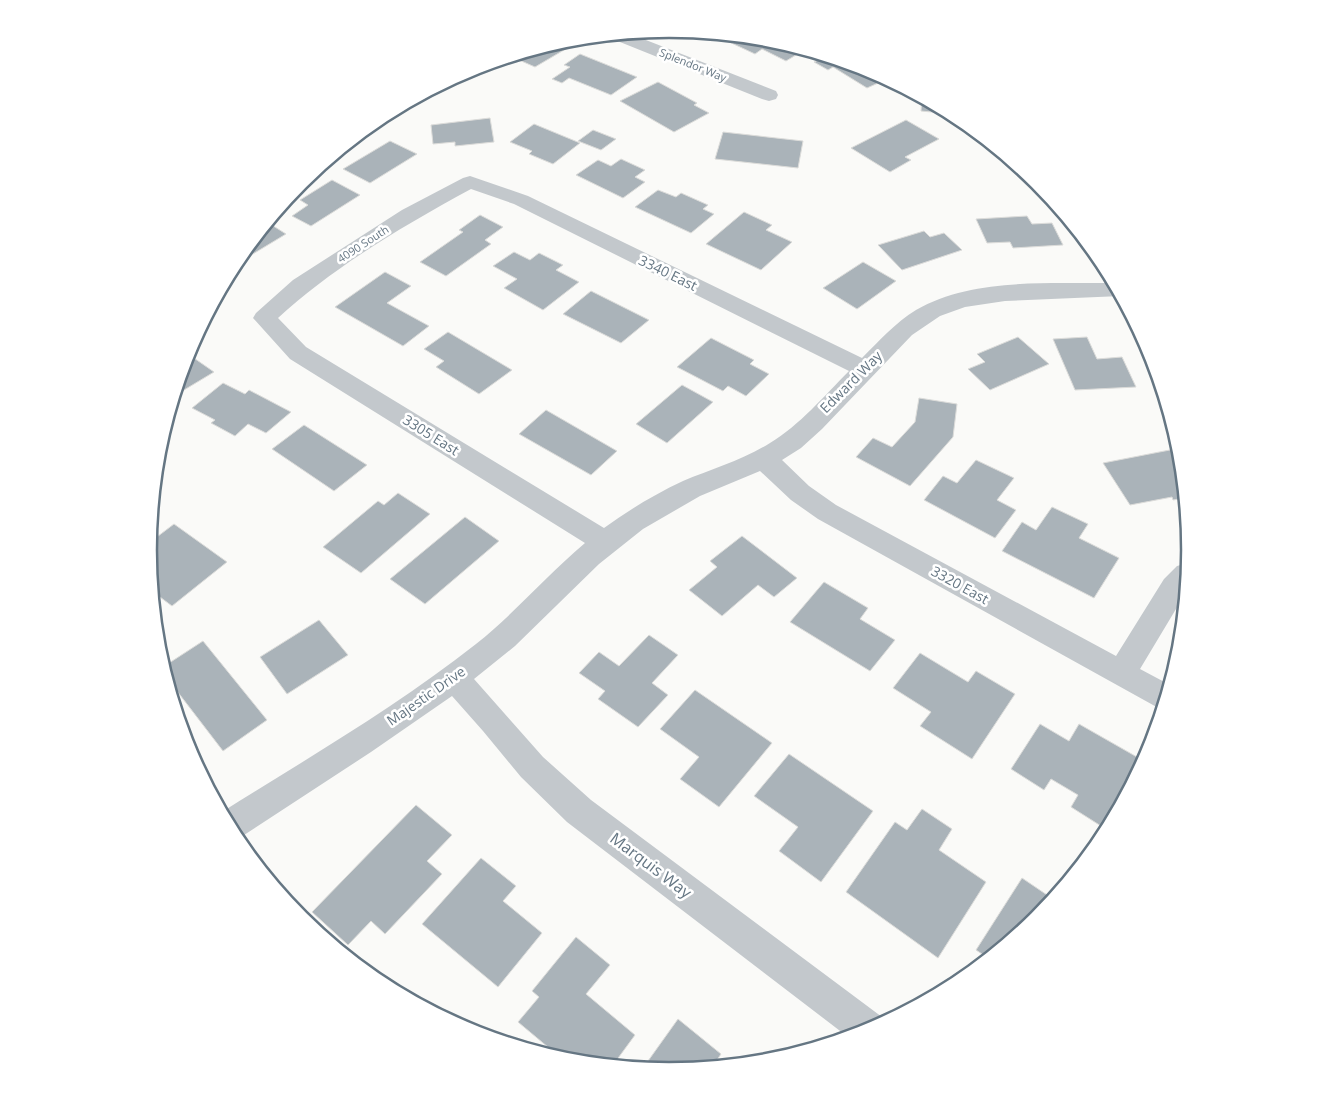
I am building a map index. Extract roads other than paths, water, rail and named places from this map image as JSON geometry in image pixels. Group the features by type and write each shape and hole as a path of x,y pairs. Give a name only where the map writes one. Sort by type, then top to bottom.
{"street":[{"name":"Splendor Way","path":"630,40 769,95"},
{"name":"4090 South","path":"264,318 309,280 409,214 470,182"},
{"name":"3340 East","path":"470,182 521,200 864,369"},
{"name":"Edward Way","path":"605,542 623,528 666,501 764,458 791,441 906,327 929,312 958,301 1010,294 1110,290"},
{"name":"3305 East","path":"264,318 298,353 605,542"},
{"name":"3320 East","path":"764,458 800,493 828,512 1160,695"},
{"name":"Majestic Drive","path":"236,822 412,708 454,678 514,629 605,542"},
{"path":"1121,673 1174,587 1180,581"},
{"name":"Marquis Way","path":"454,678 494,721 532,767 580,811 861,1024"}]}
